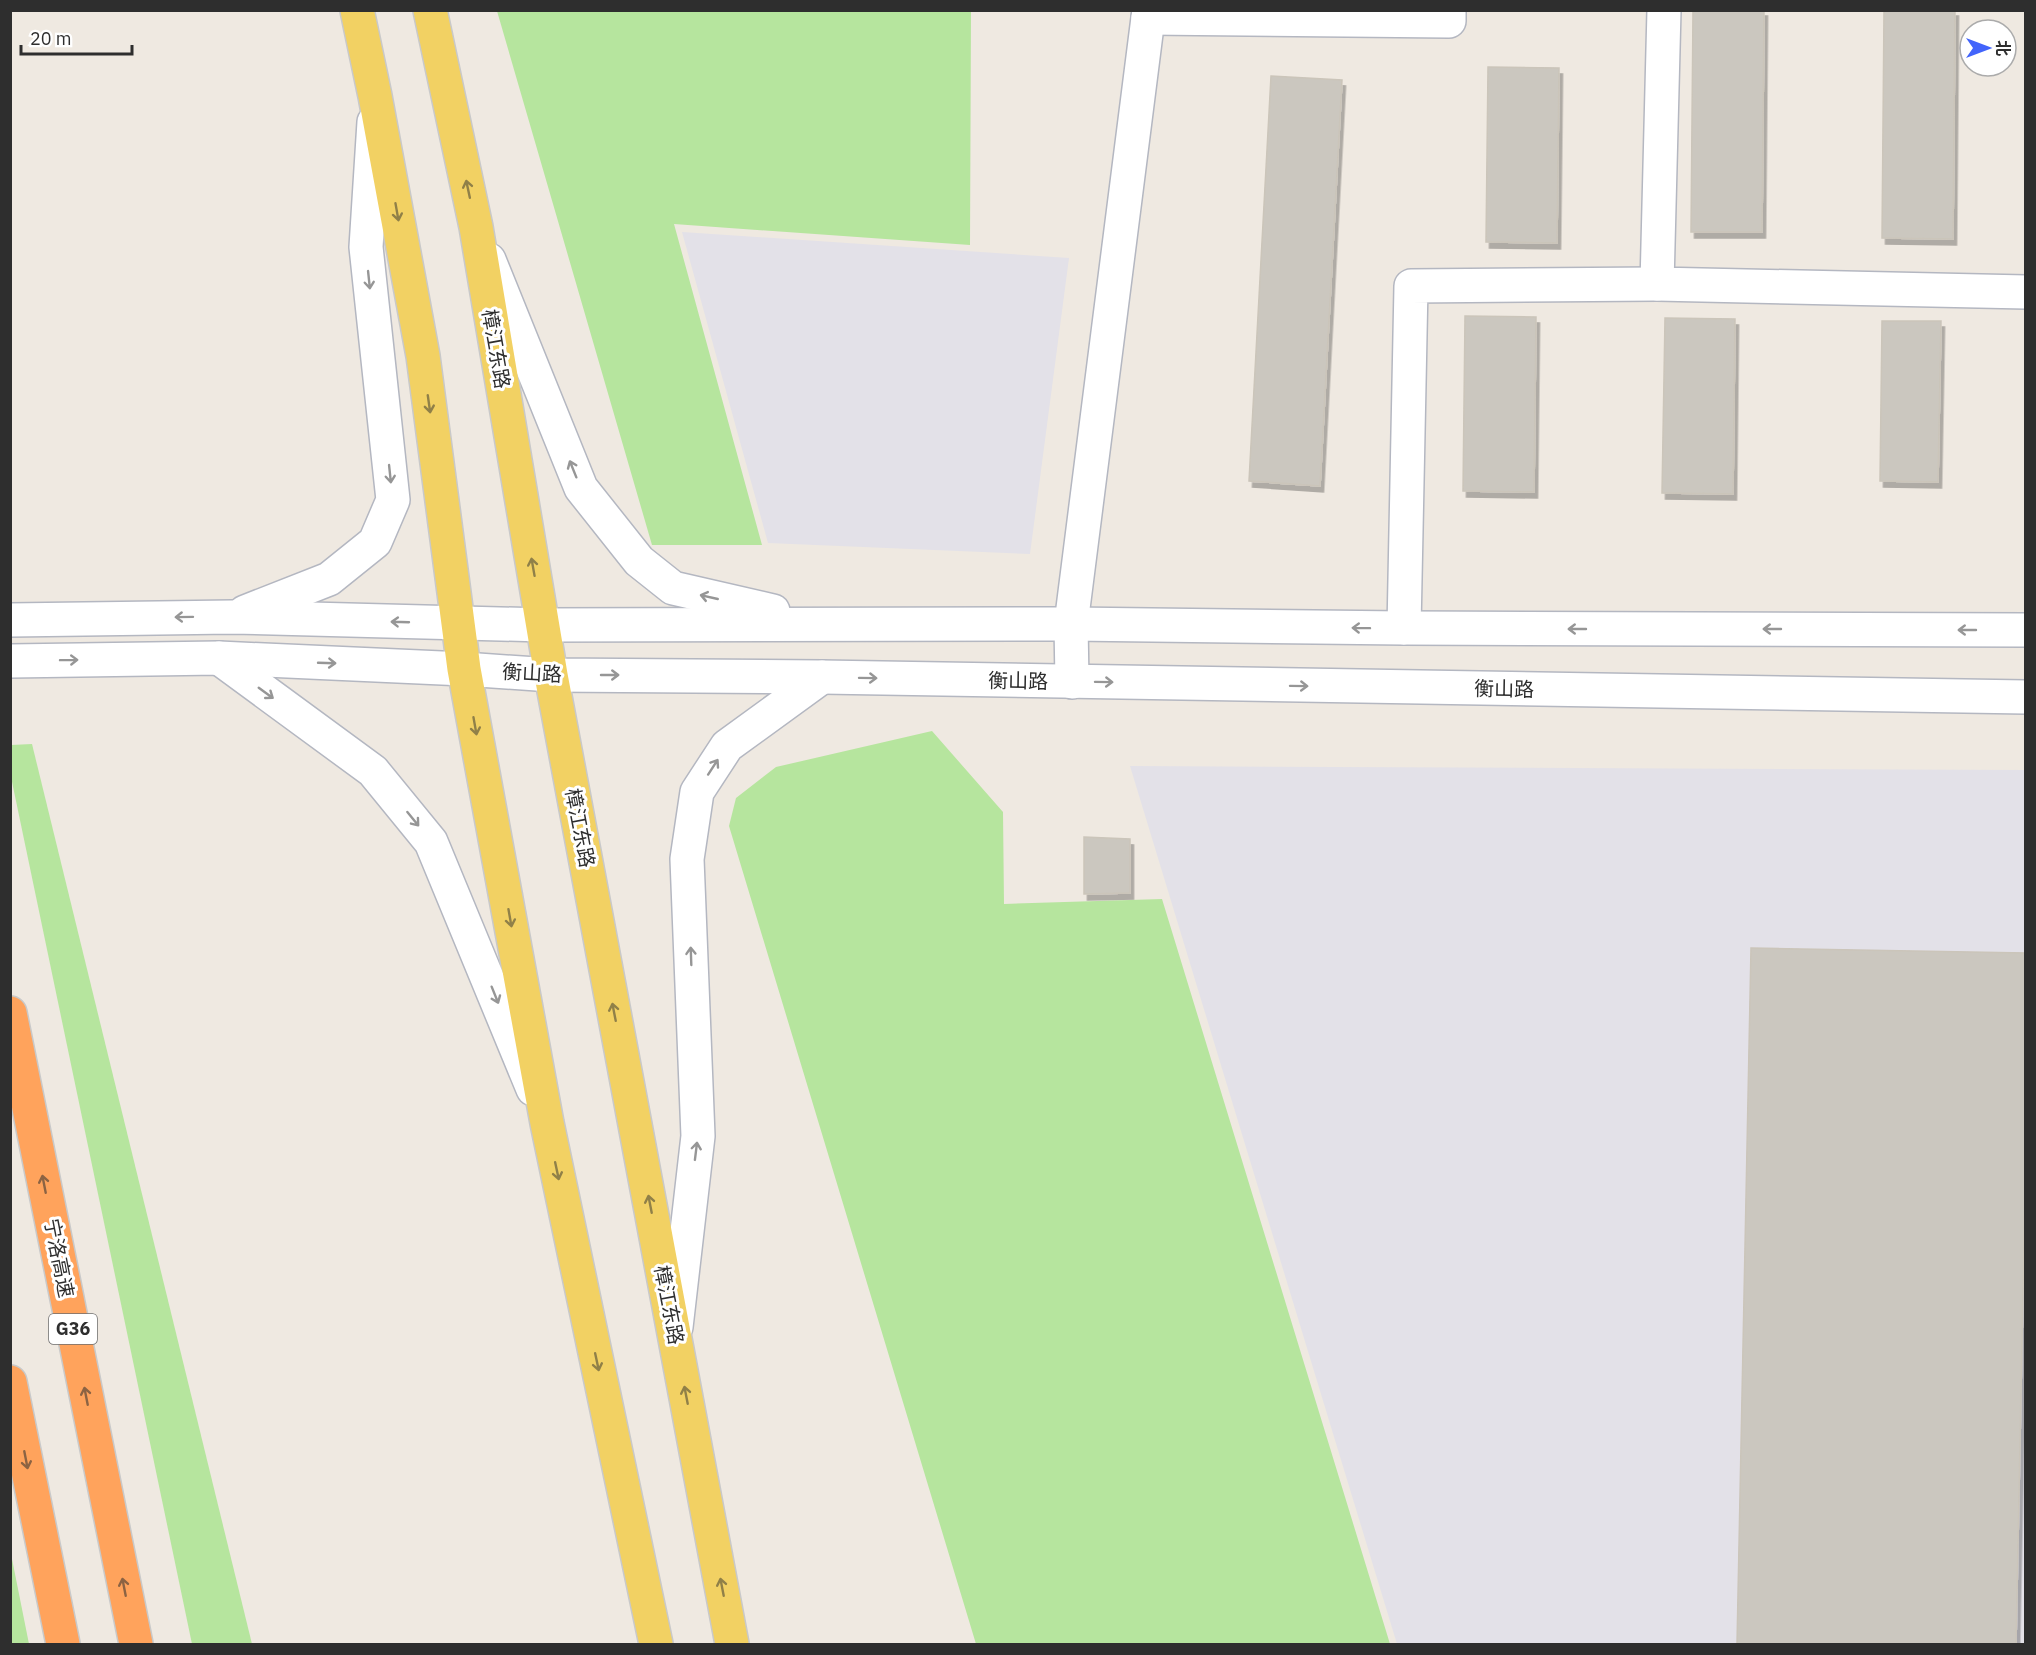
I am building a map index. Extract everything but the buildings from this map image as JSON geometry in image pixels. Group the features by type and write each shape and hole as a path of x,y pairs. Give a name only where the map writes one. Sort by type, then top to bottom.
{"highway":[{"name":"宁洛高速","path":"10,1013 136,1644"},
{"path":"10,1382 63,1644"}],"main road":[{"path":"357,10 423,356 464,669 547,1123 656,1644"},
{"name":"樟江东路","path":"430,10 476,227 551,675 732,1644"}],"street":[{"path":"1072,682 1071,624 1148,14 1449,21 1449,10"},
{"path":"1657,284 1664,10"},
{"path":"232,617 329,579 375,542 393,500 366,247 375,96"},
{"path":"476,227 581,488 639,561 673,588 828,624"},
{"path":"1404,628 1412,286 1657,284 2025,292"},
{"path":"10,620 232,617 543,625 1071,624 1404,628 2025,630"},
{"path":"219,658 373,771 431,842 547,1123"},
{"name":"衡山路","path":"10,661 219,658 551,675 822,677 2025,697"},
{"path":"675,1335 698,1136 687,859 697,792 728,746 822,677"}],"shaded area":[{"path":"682,232 1069,258 1030,554 768,543"},
{"path":"1130,766 2025,770 2025,1644 1397,1644"}],"green space":[{"path":"497,11 971,11 970,245 674,224 762,545 652,545"},
{"path":"932,731 1003,812 1004,904 1162,899 1390,1644 976,1644 729,826 736,798 776,767"},
{"path":"32,744 252,1644 192,1644 11,777 11,745"},
{"path":"11,1554 29,1644 11,1644"}]}
